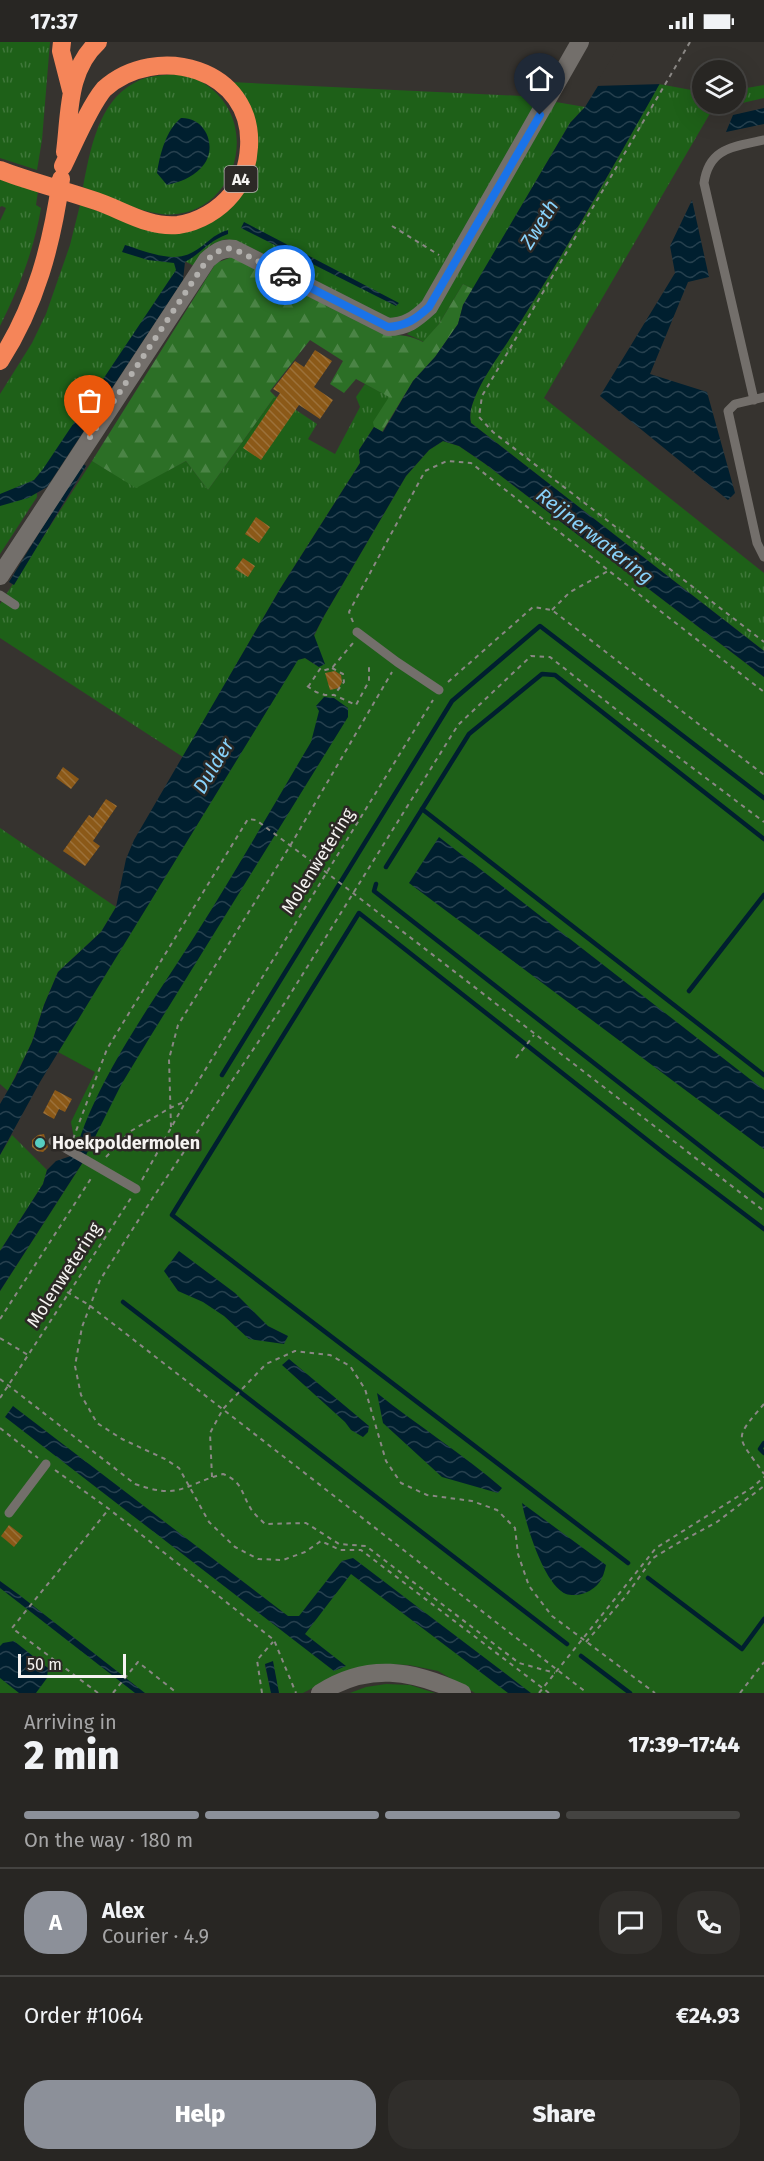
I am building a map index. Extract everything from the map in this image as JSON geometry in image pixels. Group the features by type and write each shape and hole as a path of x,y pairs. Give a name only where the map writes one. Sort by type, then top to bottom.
{"highway":[{"name":"A4","path":"62,42 61,51 72,91"},
{"name":"A4","path":"0,361 34,293 48,256 57,211 72,91 77,71 84,57 98,42"},
{"name":"A4","path":"0,170 97,202 141,220 161,225 189,223 211,213 235,190 246,165 249,144 248,124 231,91 211,72 182,61 142,64 126,72 104,90 63,166"}],"street":[{"path":"0,576 207,260 218,251 234,249 388,327 400,327 415,319 429,307 580,42"},
{"path":"320,1693 335,1683 369,1672 388,1671 432,1680 462,1693"},
{"path":"338,1693 371,1682 412,1676"}],"lane":[{"path":"754,400 704,183 715,155 728,148 764,140"},
{"path":"764,397 735,404 728,411 757,543 764,557"},
{"path":"0,595 15,605"},
{"path":"359,633 439,690"},
{"path":"53,1141 136,1189"},
{"path":"9,1513 46,1464"}],"path":[{"path":"690,42 482,396 478,417 493,432 764,642"},
{"path":"392,226 454,264"},
{"path":"369,663 369,681 356,705 334,695 325,695 308,686 320,669 322,671 333,668 359,633 349,612 425,471 447,461 471,463 764,692"},
{"path":"610,570 570,592 552,610 764,775"},
{"name":"Molenwetering","path":"0,1398 136,1189 186,1101 439,690 533,606 552,610"},
{"path":"549,1693 361,1550 340,1550 321,1541 305,1552 284,1560 258,1559 236,1547 209,1522 179,1468 122,1439 97,1423 81,1395 75,1366 82,1327 100,1280 286,1001 458,725 531,656 550,657 764,822"},
{"path":"171,1130 169,1059 178,1025 290,846 388,682 397,662"},
{"path":"333,668 343,674 344,682 334,695"},
{"path":"70,1151 107,1049 248,819 256,820 327,873 764,1211"},
{"path":"516,1058 534,1035"},
{"path":"0,1319 107,1156 131,1131 186,1101"},
{"path":"67,1293 89,1305 587,1693"},
{"path":"0,1338 28,1355"},
{"path":"212,1477 210,1433 223,1409 243,1387 266,1364 295,1350 330,1355 350,1366 365,1389 386,1461 400,1483 428,1495 472,1501 497,1510 514,1528 518,1554 529,1586 552,1616 655,1693"},
{"path":"0,1379 135,1484 154,1491 170,1492 191,1487 223,1474 241,1486 251,1510 265,1524 306,1523 339,1544 366,1546 519,1663 557,1671"},
{"path":"539,1693 656,1548 753,1487 764,1475 741,1441 742,1430 764,1404"},
{"path":"0,1428 109,1509 274,1640 296,1693"},
{"path":"586,1643 625,1597 653,1558 717,1522 764,1486"},
{"path":"98,1693 12,1628 109,1509"},
{"path":"262,1693 257,1660 274,1640"},
{"path":"113,1693 138,1662 177,1693"},
{"path":"740,1693 764,1662"}],"green space":[{"path":"0,42 50,42 42,140 37,170 0,158"},
{"path":"179,74 200,81 221,98 233,119 237,142 233,165 223,186 207,202 186,212 161,214 131,207 83,187 93,143 112,102 122,91 139,80"},
{"path":"230,82 542,97 432,291 409,315 388,320 256,250 226,239 211,245 194,266 181,259 178,270 36,483 37,497 0,554 0,394 32,343 46,314 70,245 80,205 150,229 181,231 253,165"},
{"path":"659,84 692,90 692,114 710,114 544,398 764,573 764,651 471,423 470,414 483,381 604,182"},
{"path":"764,85 764,98 746,102 746,88"},
{"path":"556,102 585,107 570,123 473,289 463,284 439,324 424,342 407,334 419,323"},
{"path":"0,177 38,191 36,205 41,208 25,268 0,326 0,221 6,208 0,207"},
{"path":"232,257 384,334 408,336 423,342 439,324 463,284 473,289 463,305 458,324 435,357 413,381 382,432 374,427 373,422 389,397 356,379 344,393 330,384 343,361 310,340 270,391 275,396 208,490 186,461 136,488 92,461 216,263"},
{"path":"365,384 390,397 359,450 360,463 280,589 183,757 0,638 0,604 92,461 136,487 186,461 208,490 275,396 317,424 308,439 335,454 360,407 356,397"},
{"path":"443,441 459,446 484,463 764,677 764,1693 475,1693 438,1671 409,1665 384,1664 336,1676 303,1693 279,1693 272,1662 265,1665 271,1693 0,1693 0,1291 83,1162 76,1150 71,1122 95,1072 58,1052 298,659 305,658 319,667 314,636 324,616 406,476 429,450"},
{"path":"0,828 116,907 101,932 58,972 32,1042 8,1091 0,1084"},
{"path":"12,1135 47,1170 43,1184 0,1251 0,1155"},
{"path":"386,1684 410,1685 435,1693 350,1693 366,1687"}],"water":[{"path":"625,42 683,42 619,157 529,309 482,383 472,405 471,423 764,651 764,677 484,463 459,446 443,441 429,450 406,476 324,616 314,635 325,664 319,667 305,658 298,660 40,1082 0,1155 0,1104 32,1042 58,972 101,932 116,907 126,859 134,840 280,589 360,463 359,450 374,427 383,432 413,381 435,357 458,324 463,305 570,123 585,107"},
{"path":"764,108 764,124 726,132 733,115 746,114 746,112"},
{"path":"181,118 190,119 204,129 209,152 201,168 185,179 167,185 157,173 158,166 171,129"},
{"path":"692,200 709,277 688,282 650,374 707,392 735,493 728,500 600,396 675,273 670,246"},
{"path":"244,222 399,303 396,306 241,228"},
{"path":"228,230 228,234 215,240 185,262 183,280 47,487 28,498 0,506 0,494 34,480 43,469 176,270 174,263 148,260 122,252 125,245 159,255 177,257 193,252 218,234"},
{"path":"82,463 86,466 14,585 9,582"},
{"path":"324,697 334,698 348,708 348,717 121,1085 86,1155 76,1150 98,1094 113,1066 226,886 311,742 319,711 316,706"},
{"path":"439,837 764,1090 764,1149 409,883"},
{"path":"71,1156 83,1162 0,1291 0,1251 43,1184 47,1170 56,1161"},
{"path":"179,1251 235,1293 268,1326 288,1336 284,1344 249,1339 224,1316 203,1302 178,1291 164,1271"},
{"path":"289,1359 369,1426 368,1432 363,1437 351,1430 282,1365"},
{"path":"377,1393 502,1488 498,1493 442,1477 383,1423"},
{"path":"13,1406 288,1616 299,1616 342,1561 353,1558 531,1693 508,1693 351,1574 305,1634 346,1666 334,1671 5,1417"},
{"path":"522,1503 606,1565 602,1578 594,1588 583,1594 566,1594 550,1579 537,1553"},
{"path":"0,1581 145,1693 135,1693 0,1588"},
{"path":"14,1641 48,1668 47,1678 36,1693 19,1693 0,1678 0,1646 3,1643"},
{"path":"273,1661 279,1693 271,1693 265,1664"}],"pier":[{"path":"621,42 686,42 663,84 595,86"}],"building":[{"path":"315,350 332,361 314,387 333,400 320,419 299,405 261,460 243,448 280,393 273,389 295,361 304,367"},
{"path":"256,517 270,527 259,543 245,534"},
{"path":"243,558 255,566 248,577 235,569"},
{"path":"335,671 341,675 342,682 339,688 330,690 325,673"},
{"path":"63,767 79,779 71,789 56,778"},
{"path":"106,799 117,806 93,841 100,846 85,866 63,851 89,815 93,818"},
{"path":"55,1090 72,1099 65,1112 59,1109 54,1119 43,1113"},
{"name":"Hoekpoldermolen","path":"44,1134 48,1147 43,1152 37,1151 32,1147 32,1140"},
{"path":"9,1525 23,1536 14,1547 1,1536"}],"waterway":[{"path":"222,1075 452,701 540,626 764,798"},
{"path":"386,867 469,734 542,674 555,675 764,839"},
{"path":"422,809 764,1075"},
{"path":"376,884 374,891 764,1196"},
{"path":"689,991 764,895"},
{"path":"628,1563 172,1215 359,913 764,1229"},
{"path":"123,1302 567,1644"},
{"path":"764,1443 760,1449 764,1453"},
{"path":"648,1578 742,1649 764,1619"},
{"path":"581,1656 630,1693"}],"way so far":[{"path":"90,437 207,260 218,251 234,249 285,275"}],"place":[{"name":"Hoekpoldermolen","path":"40,1143"}],"route":[{"path":"285,275 388,327 400,327 415,319 429,307 540,115"}],"water label":[{"name":"Zweth","path":"539,224"},
{"name":"Reijnerwatering","path":"595,536"},
{"name":"Dulder","path":"213,766"}]}
